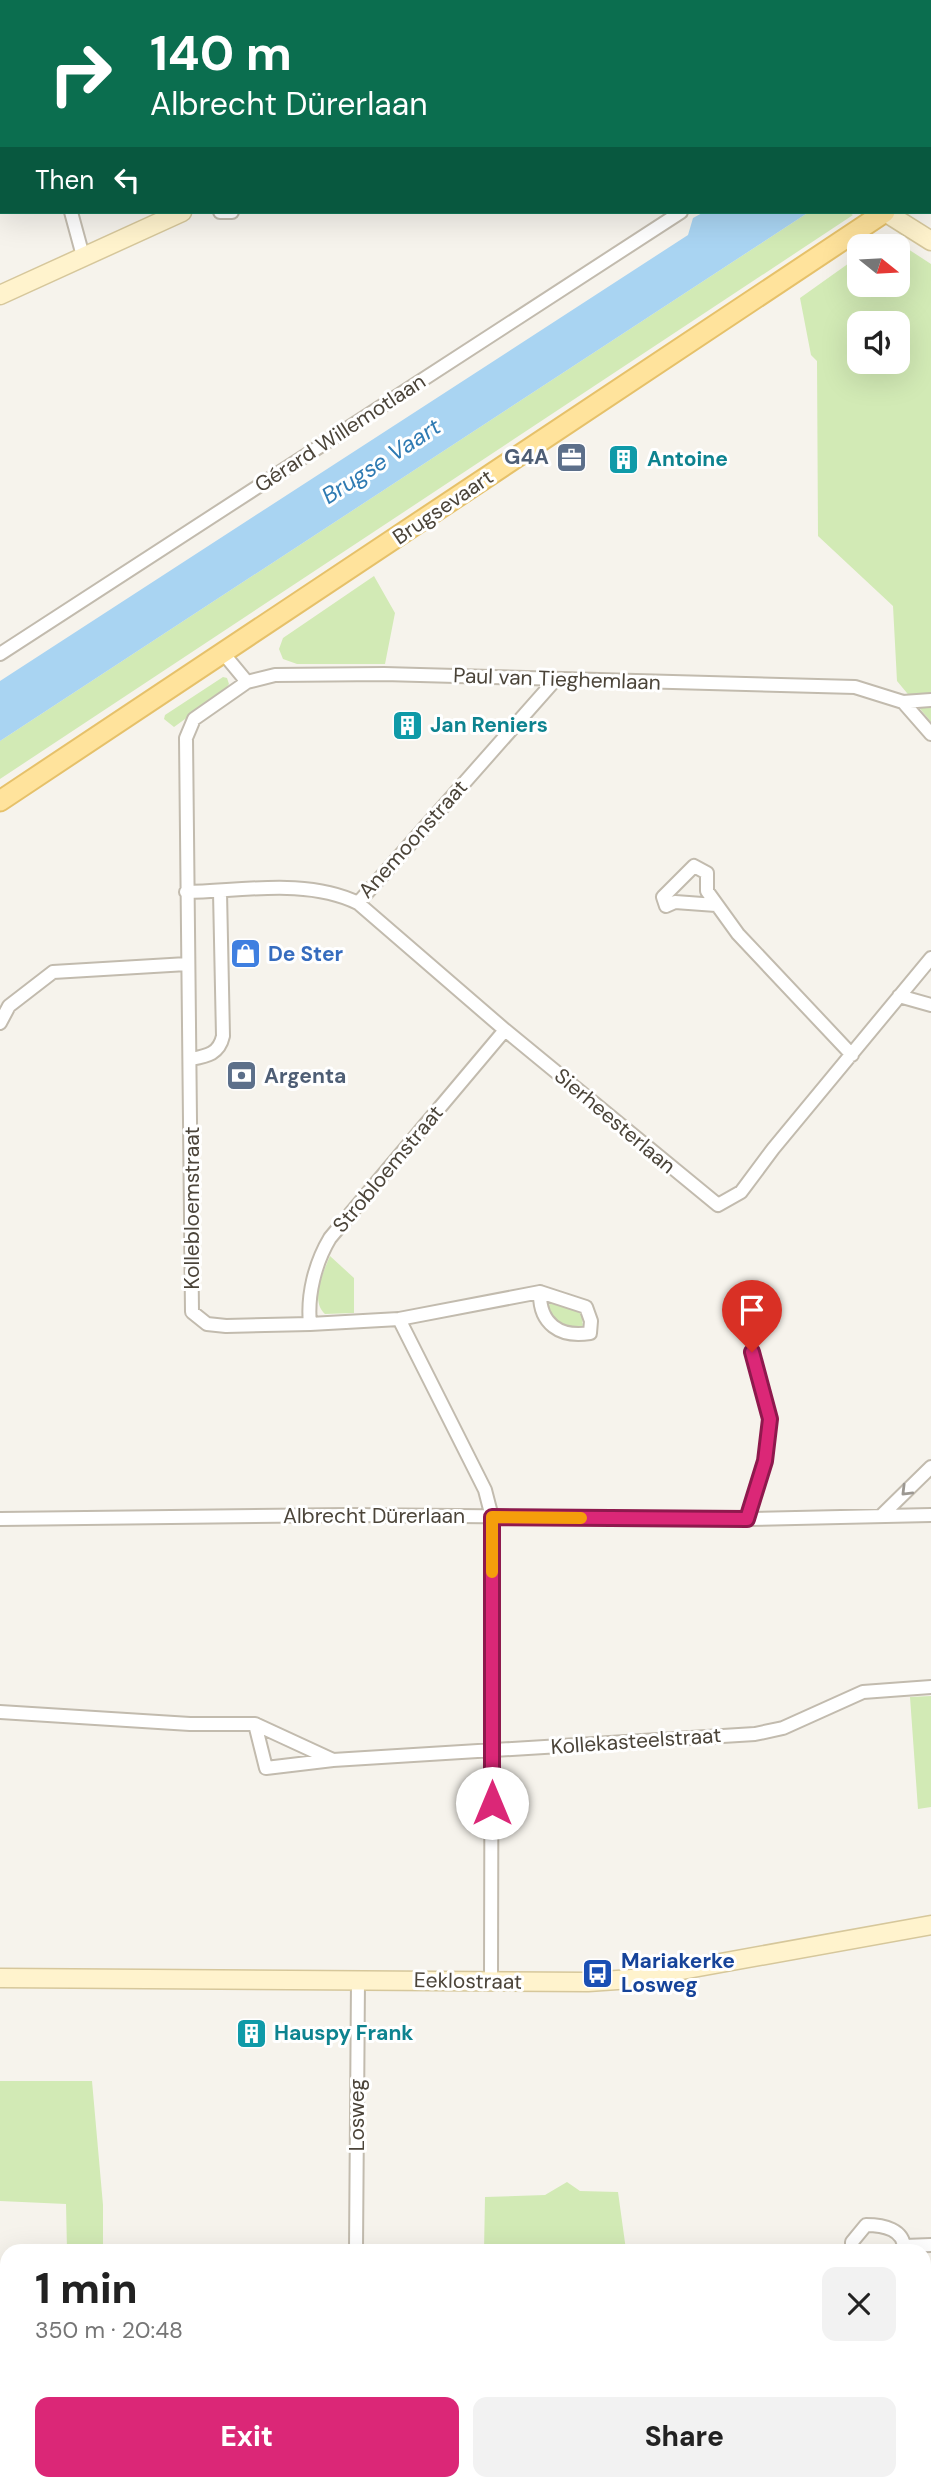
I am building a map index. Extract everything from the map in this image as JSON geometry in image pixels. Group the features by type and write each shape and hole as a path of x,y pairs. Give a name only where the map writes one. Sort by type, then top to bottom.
{"main road":[{"name":"Brugsevaart","path":"0,801 882,214"}],"street":[{"path":"72,214 83,256"},
{"path":"0,295 178,214"},
{"name":"Gérard Willemotlaan","path":"0,653 678,214"},
{"path":"888,214 931,241"},
{"path":"223,653 247,682"},
{"name":"Paul van Tieghemlaan","path":"247,682 275,675 556,678 855,687 903,702 931,700"},
{"name":"Anemoonstraat","path":"186,892 312,890 337,893 358,904 556,678"},
{"name":"Kollebloemstraat","path":"247,682 194,719 186,738 192,1312 207,1324 226,1326 310,1324 399,1319 540,1293"},
{"path":"903,702 931,734"},
{"path":"716,905 675,902 666,906 663,897 694,866 707,873 707,891 738,934 852,1055"},
{"path":"191,1059 209,1055 220,1047 223,1036 220,892"},
{"name":"Sierheesterlaan","path":"358,904 505,1030 718,1205 741,1192 773,1149 931,957"},
{"path":"0,1023 9,1006 53,972 187,964"},
{"path":"899,996 931,1005"},
{"name":"Strobloemstraat","path":"310,1324 308,1310 313,1282 322,1252 330,1238 505,1030"},
{"path":"399,1319 485,1489 492,1517 491,1982"},
{"path":"747,1519 765,1461 770,1419 752,1352"},
{"path":"882,1515 931,1467"},
{"name":"Albrecht Dürerlaan","path":"0,1520 348,1515 747,1519 931,1515"},
{"name":"Kollekasteelstraat","path":"255,1724 266,1768 333,1760 755,1734 783,1728 863,1692 931,1687"},
{"name":"Kollekasteelstraat","path":"0,1712 149,1722 255,1724 333,1760"},
{"name":"Eeklostraat","path":"0,1978 588,1982 632,1979 931,1925"},
{"name":"Losweg","path":"356,2244 358,1980"},
{"path":"852,2244 866,2225 882,2225 892,2229 902,2244"}],"green space":[{"path":"806,214 853,215 0,779 0,741"},
{"path":"910,250 931,264 931,722 897,681 893,606 818,536 817,361 811,355 800,298 847,265 847,298 910,298"},
{"path":"374,576 395,613 385,664 297,664 283,659 279,649 283,638"},
{"path":"223,677 227,678 229,684 224,691 174,727 164,719 165,715"},
{"path":"330,1256 354,1278 354,1313 325,1314 318,1302 319,1286"},
{"path":"550,1299 582,1314 583,1329 566,1327 557,1321 549,1307"},
{"path":"931,1696 931,1807 918,1809 910,1697"},
{"path":"0,2081 92,2081 103,2205 103,2244 67,2244 66,2204 0,2201"},
{"path":"567,2182 580,2191 618,2192 625,2244 484,2244 485,2197 545,2195"}],"water":[{"name":"Brugse Vaart","path":"700,214 806,214 0,741 0,681 688,235 693,218"}],"slow traffic":[{"path":"492,1572 492,1517 581,1518"}],"place":[{"name":"G4A","path":"572,457"},
{"name":"Antoine","path":"624,459"},
{"name":"Jan Reniers","path":"407,725"},
{"name":"De Ster","path":"245,954"},
{"name":"Argenta","path":"241,1076"},
{"name":"Mariakerke Losweg","path":"598,1973"},
{"name":"Hauspy Frank","path":"251,2033"}],"route":[{"path":"492,1803 492,1517 747,1519 765,1461 770,1419 752,1352"}]}
